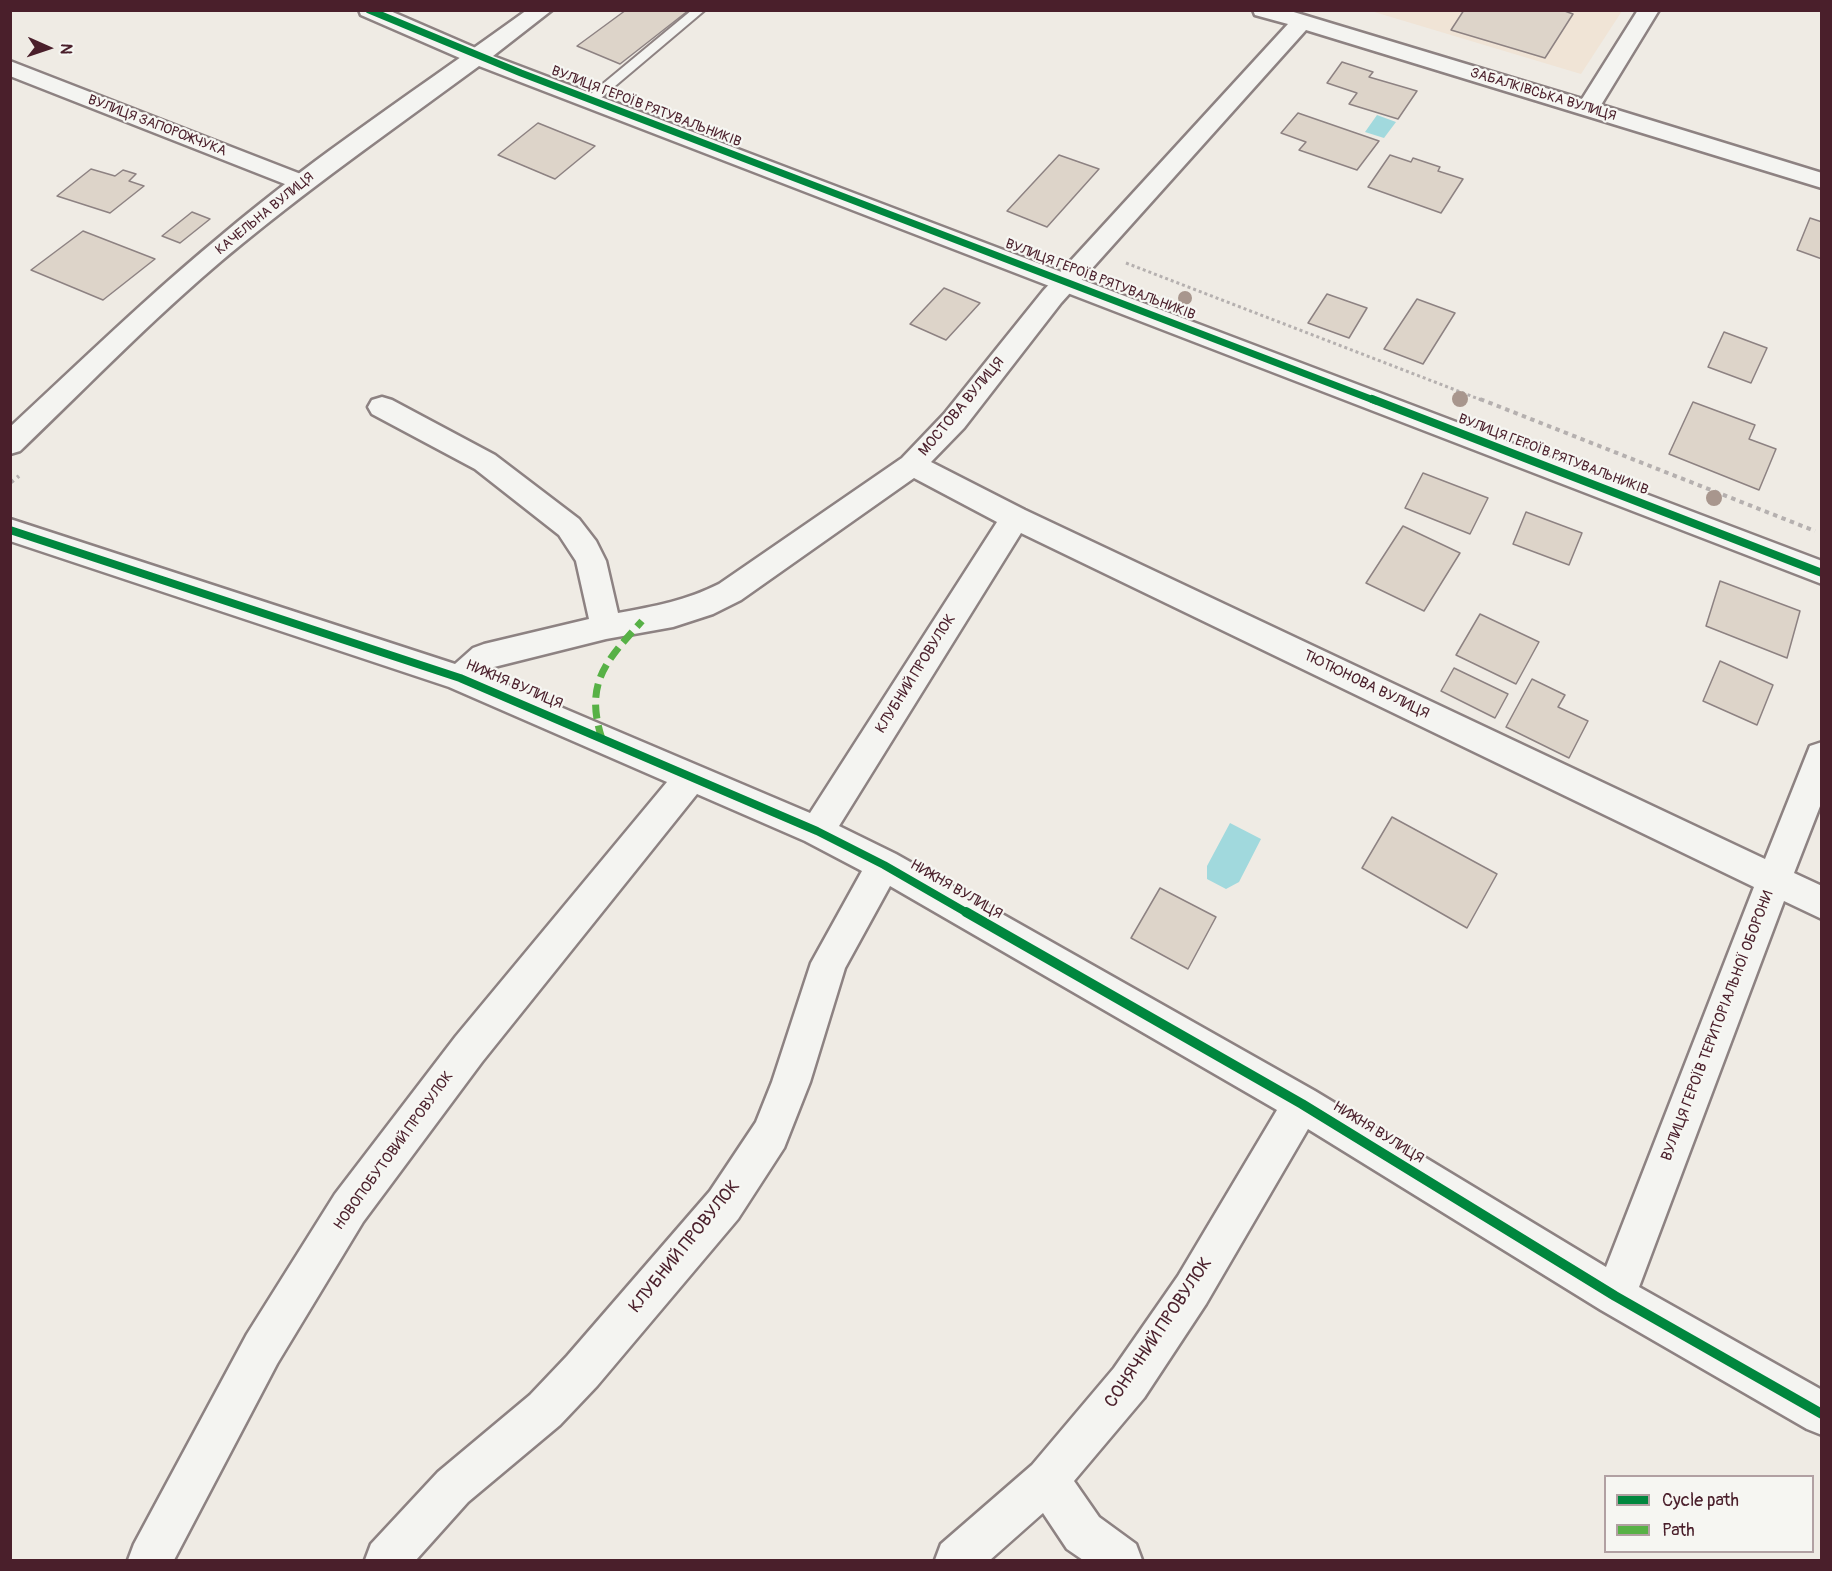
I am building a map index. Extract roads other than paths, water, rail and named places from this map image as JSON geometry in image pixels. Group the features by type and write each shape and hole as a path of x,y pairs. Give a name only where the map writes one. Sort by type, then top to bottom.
{"street":[{"name":"ВУЛИЦЯ ГЕРОЇВ РЯТУВАЛЬНИКІВ","path":"369,10 477,57 1067,281 1821,573"},
{"name":"КАЧЕЛЬНА ВУЛИЦЯ","path":"10,444 154,308 232,239 303,183 542,10"},
{"name":"ЗАБАЛКІВСЬКА ВУЛИЦЯ","path":"1263,10 1821,181"},
{"path":"1588,108 1649,10"},
{"name":"МОСТОВА ВУЛИЦЯ","path":"460,678 484,657 606,627 673,615 702,606 721,597 912,465 954,421 1067,281 1301,23"},
{"name":"ВУЛИЦЯ ЗАПОРОЖЧУКА","path":"10,68 303,183"},
{"path":"382,407 484,462 569,527 591,555 606,627"},
{"name":"ТЮТЮНОВА ВУЛИЦЯ","path":"912,465 1015,518 1821,903"},
{"name":"КЛУБНИЙ ПРОВУЛОК","path":"817,831 1015,518"},
{"name":"НИЖНЯ ВУЛИЦЯ","path":"10,530 460,678 817,831 884,866 1302,1104 1615,1296 1821,1414"},
{"name":"ВУЛИЦЯ ГЕРОЇВ ТЕРИТОРІАЛЬНОЇ ОБОРОНИ","path":"1615,1296 1821,756"},
{"name":"НОВОПОБУТОВИЙ ПРОВУЛОК","path":"150,1560 262,1349 349,1208 469,1049 692,777"},
{"name":"КЛУБНИЙ ПРОВУЛОК","path":"387,1560 453,1487 545,1410 582,1371 724,1204 770,1136 791,1082 829,963 884,866"},
{"name":"СОНЯЧНИЙ ПРОВУЛОК","path":"957,1560 1047,1480 1136,1374 1192,1290 1302,1104"},
{"path":"1047,1480 1083,1533 1120,1560"}],"lane":[{"path":"591,100 700,10"}],"water":[{"path":"1377,115 1396,122 1384,138 1365,132"},
{"path":"1230,823 1261,839 1239,882 1226,889 1207,879 1207,866"}]}
